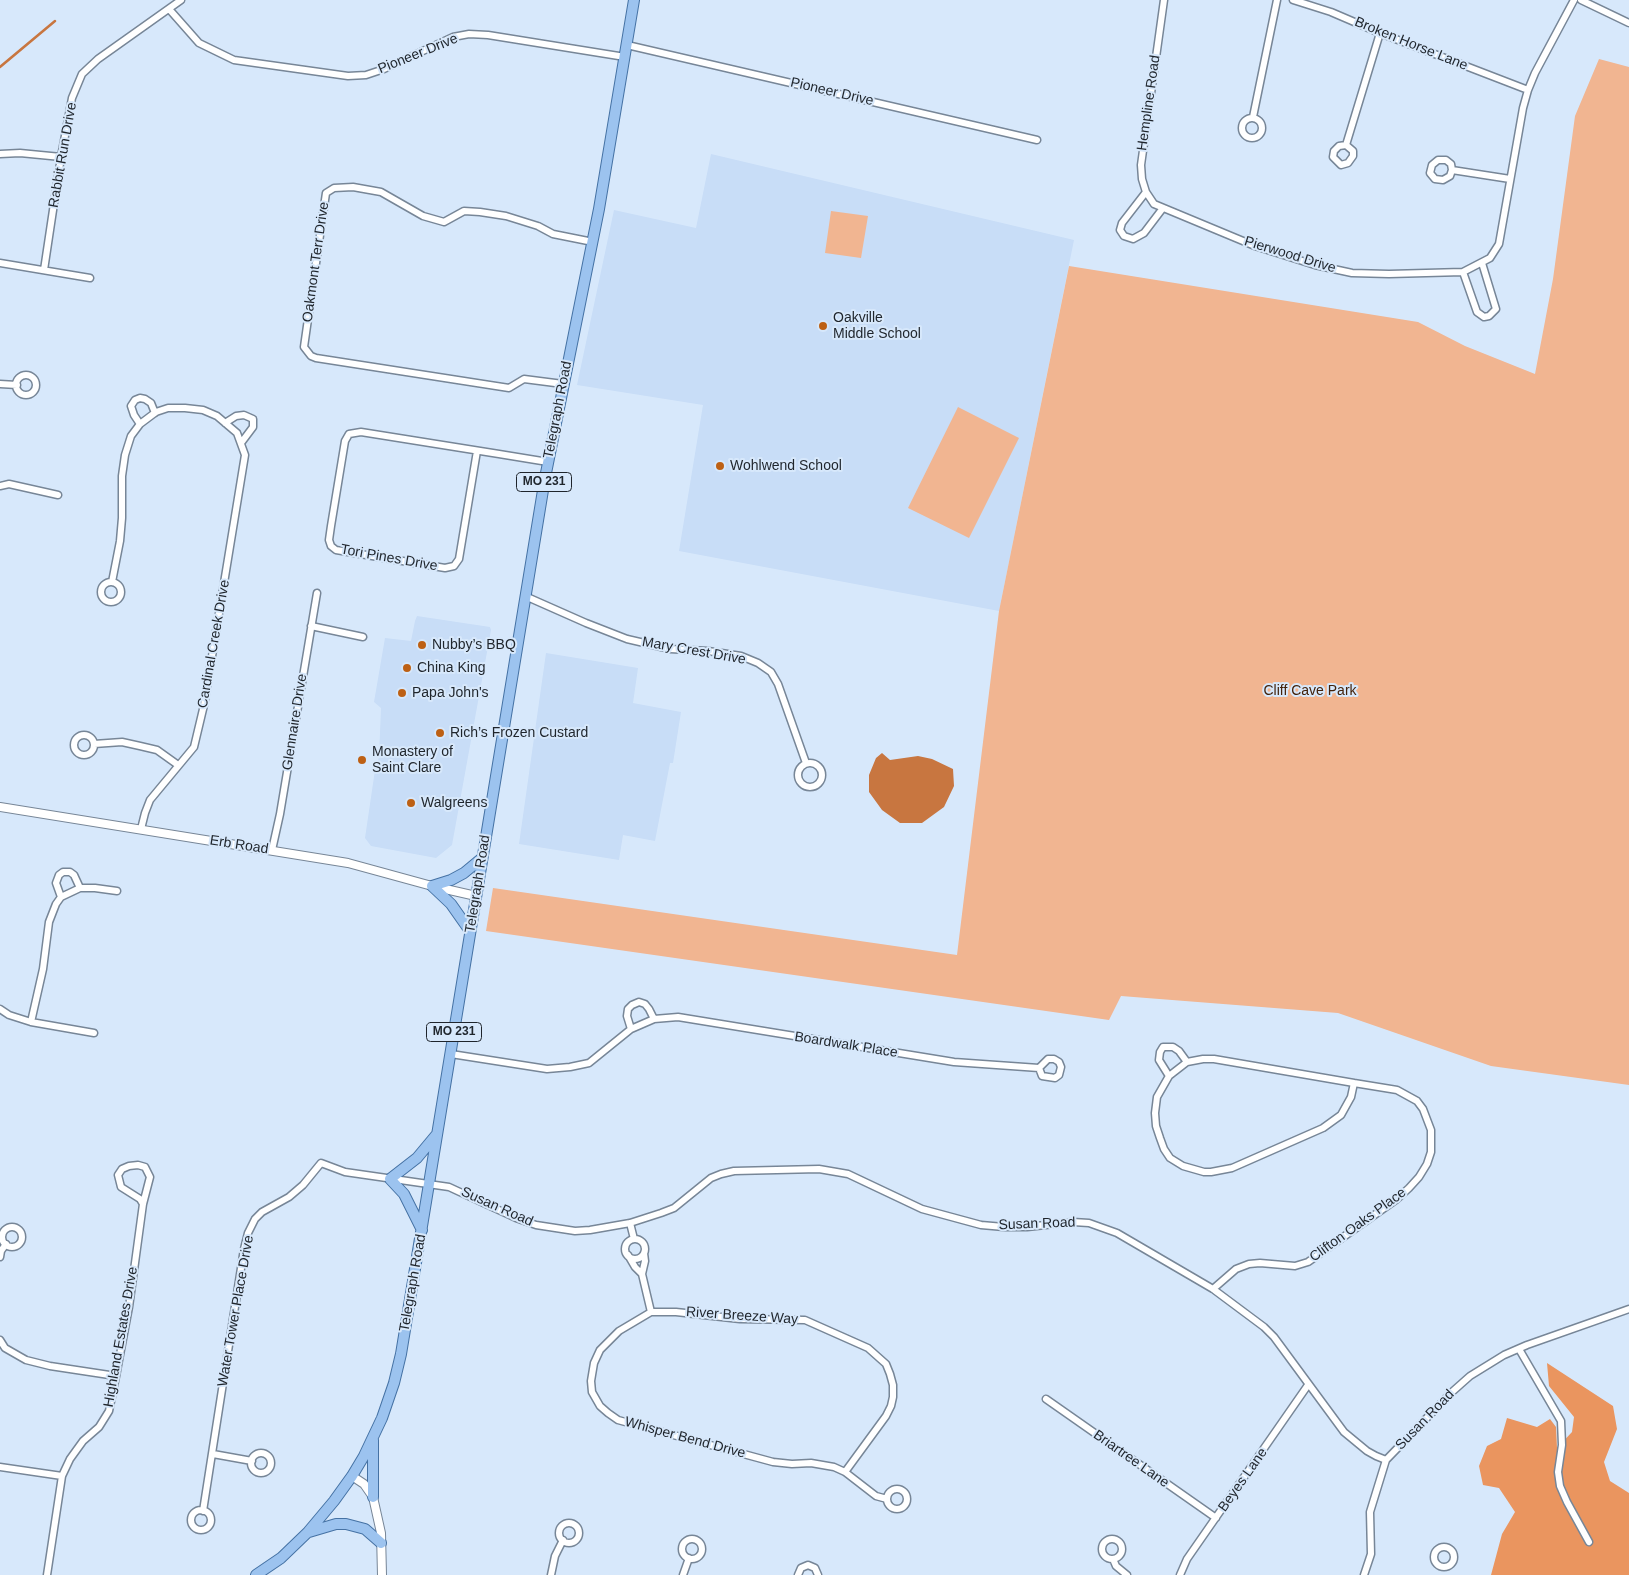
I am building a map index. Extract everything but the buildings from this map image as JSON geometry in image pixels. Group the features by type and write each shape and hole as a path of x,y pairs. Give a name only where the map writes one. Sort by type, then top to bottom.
{"main road":[{"name":"Telegraph Road","path":"256,1575 281,1558 308,1532 352,1476 373,1437 394,1384 401,1354 422,1230 548,462 593,242 634,0"},
{"path":"470,931 451,904 432,886 451,880 464,873 482,858"},
{"path":"422,1230 404,1194 390,1179 417,1158 438,1134"},
{"path":"373,1437 373,1497"},
{"path":"308,1532 336,1524 346,1524 365,1529 381,1543"}],"street":[{"name":"Rabbit Run Drive","path":"44,270 72,98 82,74 98,59 181,0"},
{"name":"Hempline Road","path":"1154,204 1146,192 1142,179 1141,165 1164,0"},
{"path":"1253,117 1277,0"},
{"name":"Broken Horse Lane","path":"1292,0 1331,12 1528,90"},
{"name":"Pierwood Drive","path":"1154,204 1255,246 1314,265 1352,273 1463,272 1482,263 1490,258 1499,244 1523,108 1528,90 1535,73 1574,0"},
{"path":"1581,0 1629,23"},
{"name":"Pioneer Drive","path":"169,9 199,43 234,60 348,76 366,75 384,69 453,37 469,34 488,35 625,57"},
{"path":"1346,145 1380,33"},
{"name":"Pioneer Drive","path":"627,45 1038,140"},
{"path":"0,154 20,153 61,157"},
{"path":"1452,170 1510,180"},
{"name":"Oakmont Terr Drive","path":"563,384 524,379 509,388 310,356 304,347 326,193 334,188 353,187 381,192 422,216 444,222 464,211 480,212 506,216 538,226 553,234 593,242"},
{"path":"1146,192 1122,223 1120,230 1124,236 1133,239 1144,233 1163,208"},
{"path":"0,263 90,278"},
{"path":"1463,272 1477,312 1484,317 1489,316 1496,309 1482,263"},
{"path":"0,384 17,385"},
{"path":"140,424 131,406 135,400 145,399 150,403 155,413"},
{"path":"112,582 120,541 122,476 125,455 131,436 140,424 155,413 168,408 203,410 217,416 237,433 241,443"},
{"path":"225,423 236,416 244,415 253,419 253,427 241,443"},
{"name":"Tori Pines Drive","path":"477,451 459,559 454,566 445,568 336,550 331,546 329,540 345,441 350,434 361,432 548,462"},
{"name":"Cardinal Creek Drive","path":"141,829 150,800 194,747 204,705 245,455 241,443"},
{"path":"0,486 9,484 58,495"},
{"name":"Glennaire Drive","path":"272,850 280,814 317,593"},
{"name":"Mary Crest Drive","path":"525,596 628,639 670,649 708,651 741,656 758,663 771,672 778,684 806,763"},
{"path":"311,626 363,637"},
{"path":"94,744 122,742 157,750 178,765"},
{"name":"Erb Road","path":"0,807 348,863 476,896"},
{"path":"60,897 56,882 59,875 63,872 70,872 74,875 80,888"},
{"path":"31,1022 43,969 49,922 60,897 80,888 116,891"},
{"path":"631,1029 627,1016 628,1009 632,1005 639,1002 645,1004 654,1019"},
{"path":"0,1010 31,1022 94,1033"},
{"name":"Boardwalk Place","path":"451,1054 548,1069 570,1068 589,1063 631,1029 654,1019 678,1017 946,1061 1039,1068"},
{"path":"1168,1076 1159,1060 1163,1047 1173,1047 1179,1051 1187,1062 1168,1076 1157,1097 1156,1126 1164,1149 1170,1158 1183,1166 1204,1172 1232,1168 1322,1128 1341,1115 1351,1096 1354,1083"},
{"name":"Clifton Oaks Place","path":"1187,1062 1214,1059 1397,1090 1416,1101 1423,1108 1431,1130 1431,1152 1427,1164 1419,1177 1396,1199 1308,1262 1295,1266 1249,1264 1236,1269 1213,1288"},
{"name":"Water Tower Place Drive","path":"203,1511 244,1249 248,1233 255,1219 262,1212 290,1197 303,1185 321,1163 345,1172 429,1185"},
{"name":"Highland Estates Drive","path":"47,1575 62,1476 70,1459 83,1441 99,1427 109,1411 129,1307 143,1204 150,1177 144,1167 138,1164 122,1169 118,1175 120,1187 140,1199 143,1204"},
{"name":"Susan Road","path":"429,1185 449,1187 516,1218 536,1225 575,1231 630,1223 674,1208 711,1178 721,1174 734,1171 820,1169 848,1174 922,1209 981,1225 1027,1227 1073,1222 1089,1223 1118,1233 1213,1288 1268,1331 1344,1432 1367,1451 1386,1460 1452,1392 1470,1376 1498,1358 1584,1324 1629,1309"},
{"path":"630,1223 634,1239"},
{"path":"642,1274 635,1267 626,1250 626,1244 634,1239 643,1242 645,1248 642,1274 651,1312"},
{"path":"0,1257 1,1251 6,1244"},
{"path":"628,1255 637,1258 644,1253"},
{"name":"River Breeze Way","path":"651,1312 676,1312 740,1319 805,1320 868,1348 878,1356 886,1364 890,1374 893,1386 891,1406 886,1416 845,1472"},
{"name":"Whisper Bend Drive","path":"651,1312 619,1331 600,1350 594,1363 591,1382 592,1392 600,1406 618,1420 764,1459 792,1464 811,1463 834,1466 845,1472 876,1496 887,1499"},
{"path":"0,1340 3,1350 26,1360 50,1366 116,1376"},
{"path":"1519,1349 1561,1421 1562,1445 1558,1472 1560,1486 1589,1542"},
{"name":"Beyes Lane","path":"1180,1575 1187,1559 1308,1385"},
{"name":"Briartree Lane","path":"1046,1400 1216,1518"},
{"path":"213,1454 252,1461"},
{"path":"1364,1575 1371,1554 1370,1512 1386,1460"},
{"path":"0,1467 62,1476"},
{"path":"352,1476 364,1484 373,1497 380,1523 382,1575"},
{"path":"551,1575 555,1556 563,1540"},
{"path":"683,1575 689,1558"},
{"path":"1114,1559 1116,1566 1126,1575"},
{"path":"798,1575 801,1568 808,1565 815,1568 818,1575"}],"shaded area":[{"name":"Oakville Middle School","path":"711,154 1074,240 999,611 679,551 703,405 577,385 614,210 696,228"},
{"path":"417,616 490,627 491,630 452,845 436,858 371,846 365,838 375,770 379,757 381,708 374,702 385,638 411,641"},
{"path":"546,653 638,668 633,703 681,712 673,763 670,763 655,841 623,835 619,860 519,844"},
{"path":"882,753 890,760 918,756 932,759 953,769 954,786 944,807 922,823 900,823 882,810 869,792 869,775 876,758"},
{"path":"1547,1363 1613,1406 1617,1429 1604,1462 1610,1481 1629,1493 1629,1575 1491,1575 1502,1534 1515,1512 1499,1488 1483,1485 1479,1466 1487,1446 1501,1439 1507,1418 1537,1427 1550,1419 1556,1427 1557,1448 1572,1432 1574,1417 1549,1386"}],"green space":[{"name":"Cliff Cave Park","path":"1599,59 1629,67 1629,1085 1491,1066 1338,1013 1121,996 1109,1020 486,931 493,888 957,955 999,611 1069,266 1418,322 1465,346 1535,374 1553,279 1575,116"},
{"path":"831,211 868,216 861,258 825,253"},
{"path":"958,407 1019,438 969,538 908,508"}],"waterway":[{"path":"0,67 55,21"}],"place":[{"name":"Oakville Middle School","path":"823,326"},
{"name":"Wohlwend School","path":"720,466"},
{"name":"Nubby’s BBQ","path":"422,645"},
{"name":"China King","path":"407,668"},
{"name":"Papa John's","path":"402,693"},
{"name":"Rich’s Frozen Custard","path":"440,733"},
{"name":"Monastery of Saint Clare","path":"362,760"},
{"name":"Walgreens","path":"411,803"}]}
